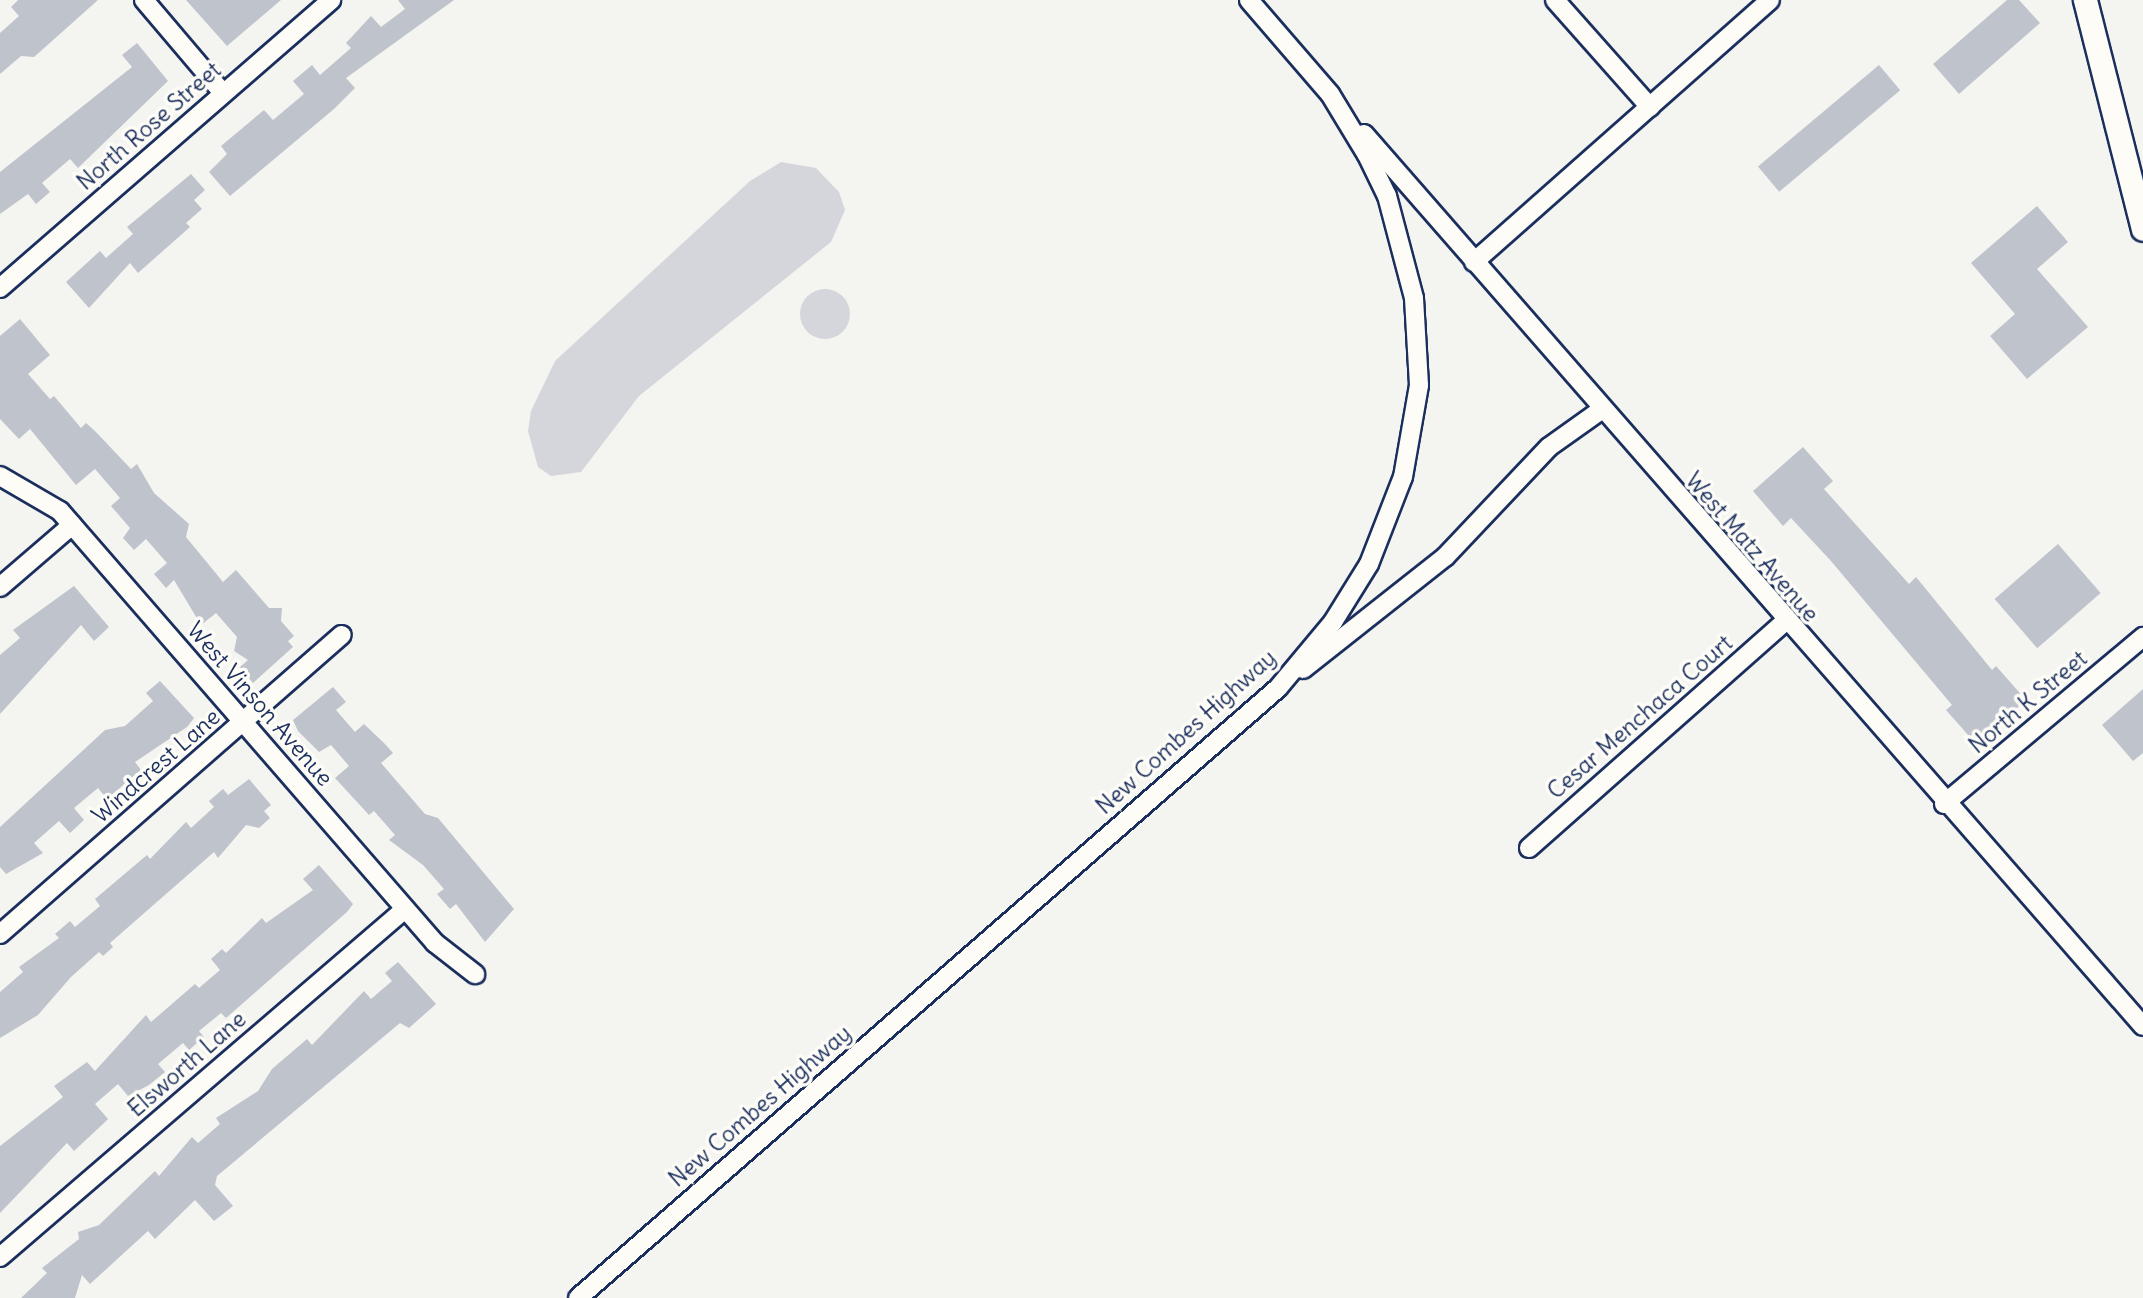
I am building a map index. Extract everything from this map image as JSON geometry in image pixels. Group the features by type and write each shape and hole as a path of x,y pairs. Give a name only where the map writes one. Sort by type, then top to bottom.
{"main road":[{"path":"2085,0 2143,229"}],"street":[{"path":"144,0 223,93"},
{"name":"North Rose Street","path":"0,288 331,0"},
{"name":"New Combes Highway","path":"578,1298 1278,688 1333,622 1369,564 1403,477 1419,385 1414,298 1387,196 1330,94 1249,0"},
{"path":"1555,0 1650,107"},
{"path":"1474,262 1770,0"},
{"name":"West Matz Avenue","path":"1330,94 1784,622 2143,1026"},
{"path":"1278,688 1445,557 1549,447 1601,410"},
{"name":"West Vinson Avenue","path":"0,476 72,525 405,909 454,962 475,975"},
{"path":"0,587 72,525"},
{"name":"Cesar Menchaca Court","path":"1529,848 1784,622"},
{"name":"Windcrest Lane","path":"0,934 342,635"},
{"name":"North K Street","path":"1944,804 2143,638"},
{"name":"Elsworth Lane","path":"0,1258 405,909"}],"shaded area":[{"path":"781,162 816,168 839,192 845,210 831,242 639,396 581,472 551,476 538,467 528,431 531,411 555,361 750,181"},
{"path":"815,290 835,290 849,304 849,324 835,338 815,338 801,324 801,304"}],"building":[{"path":"18,0 98,0 34,57 21,56 0,74 0,33 19,16 11,7"},
{"path":"186,0 281,0 227,46"},
{"path":"398,0 454,0 346,78 355,88 334,109 230,196 209,172 227,154 221,146 264,110 273,120 304,94 293,81 312,65 320,75 351,48 346,43 371,16 381,27 405,9"},
{"path":"2007,0 2019,0 2040,23 1959,94 1933,64"},
{"path":"137,43 168,81 78,168 70,159 42,183 50,192 36,204 28,194 0,214 0,172 132,67 122,55"},
{"path":"1879,65 1900,90 1779,192 1758,167"},
{"path":"191,174 205,190 194,200 202,209 186,223 190,227 138,273 130,263 89,308 66,282 100,251 106,258 133,234 127,227"},
{"path":"2037,206 2068,242 2037,269 2088,327 2027,379 1990,336 2015,314 1971,263"},
{"path":"20,319 50,355 28,374 50,399 54,396 81,428 86,423 131,469 137,464 154,493 189,524 186,537 223,582 236,570 269,608 282,608 281,621 294,636 288,641 293,647 253,683 240,667 248,660 234,651 237,637 216,613 201,625 174,580 166,588 154,574 167,563 146,539 134,550 123,538 130,528 111,506 120,498 95,469 76,485 30,429 19,439 0,419 0,336"},
{"path":"1803,447 1833,481 1824,489 1909,584 1916,577 1992,670 1996,666 2026,700 1976,744 1946,710 1952,705 1831,561 1791,518 1783,526 1753,491"},
{"path":"2058,544 2101,593 2037,648 1995,599"},
{"path":"74,586 109,627 94,641 81,625 0,714 0,655 20,638 13,630"},
{"path":"160,681 194,718 187,727 135,762 141,770 107,799 98,788 74,808 84,820 70,833 59,821 34,843 43,853 6,874 0,867 0,827 105,730 125,726 153,701 146,693"},
{"path":"333,687 346,702 336,710 355,732 364,724 393,753 381,763 425,814 438,818 514,909 485,942 456,904 450,909 437,894 444,889 423,865 389,840 395,835 374,811 369,815 335,778 349,766 331,745 319,752 298,731 293,720"},
{"path":"2143,689 2143,753 2133,761 2102,725"},
{"path":"249,779 271,805 264,811 270,818 259,828 246,825 218,858 214,852 110,943 113,947 103,956 99,952 71,977 38,1015 0,1038 0,992 23,972 19,967 59,938 55,934 70,921 75,927 100,906 95,899 147,855 150,859 186,822 191,828 214,807 209,801 223,789 228,795"},
{"path":"319,865 353,904 347,912 226,1018 221,1013 199,1031 204,1037 189,1050 183,1043 158,1064 165,1072 149,1085 128,1096 118,1084 95,1104 108,1119 74,1151 67,1143 0,1213 0,1146 63,1097 54,1086 87,1062 95,1071 146,1015 151,1022 195,984 199,988 220,970 211,959 222,949 226,953 262,918 266,923 313,890 303,879"},
{"path":"398,962 436,1004 409,1028 400,1023 217,1176 215,1185 233,1206 214,1221 195,1200 155,1239 148,1231 90,1284 82,1275 75,1298 21,1298 47,1273 42,1268 79,1239 78,1232 99,1225 155,1171 159,1176 192,1137 198,1143 220,1124 216,1118 258,1091 272,1069 307,1039 312,1045 364,991 371,999 392,981 385,973"}]}
